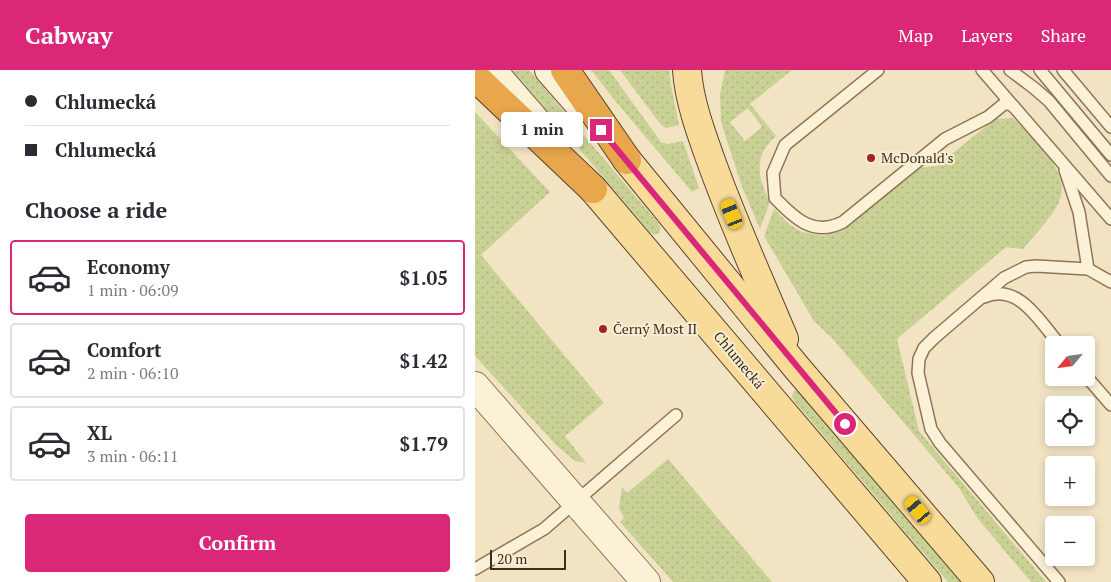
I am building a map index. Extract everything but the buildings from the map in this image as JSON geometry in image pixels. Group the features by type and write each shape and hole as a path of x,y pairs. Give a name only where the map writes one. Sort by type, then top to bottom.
{"highway":[{"path":"565,70 627,160"},
{"path":"475,77 593,189"}],"main road":[{"name":"Chlumecká","path":"492,70 924,579"},
{"path":"549,70 627,160 797,368 980,582"},
{"path":"687,70 693,104 720,186 797,368"},
{"path":"475,386 645,582"}],"lane":[{"path":"878,70 785,145 773,173 775,198 798,220 823,228 833,227 843,222 945,139 988,117 1004,104 1010,104 1014,107"},
{"path":"982,70 1111,219"},
{"path":"1010,70 1035,88 1111,176"},
{"path":"1040,70 1111,154"},
{"path":"1063,70 1111,127"},
{"path":"1062,163 1111,206"},
{"path":"1062,163 1079,212 1088,269"},
{"path":"1059,582 940,443 931,429 918,373 919,359 924,348 978,300 1004,278 1026,268 1036,266 1088,269 1111,282"},
{"path":"978,300 990,294 1003,293 1014,297 1024,303 1052,336"},
{"path":"1095,386 1111,405"},
{"path":"475,569 544,529 676,415"}],"green space":[{"path":"512,70 529,70 658,223 661,228 659,233 654,235 650,232"},
{"path":"591,70 609,70 661,142 668,144 683,141 699,188 692,192"},
{"path":"620,70 669,70 679,125 666,128 661,125"},
{"path":"725,70 792,70 750,104 776,136 764,151 759,167 762,184 770,202 760,229 742,187 721,122 720,95","holes":["748,108 762,127 745,141 730,122"]},
{"path":"475,112 550,192 481,255 604,403 565,436 586,463 575,461 556,445 475,356"},
{"path":"1013,118 1047,155 1060,177 1062,188 1060,199 1054,211 1023,249 1006,247 897,339 919,431 1046,582 1031,582 978,519 959,488 832,338 814,321 764,236 774,209 790,225 802,232 823,236 842,231 918,168 937,166 995,119"},
{"path":"798,390 965,582 948,582 794,401 792,395 794,391"},
{"path":"668,459 772,582 673,582 620,522 624,518 619,508 622,487 627,493"}],"place":[{"name":"McDonald's","path":"871,158"},
{"name":"Černý Most II","path":"603,329"}],"route":[{"path":"601,130 845,424"}]}
